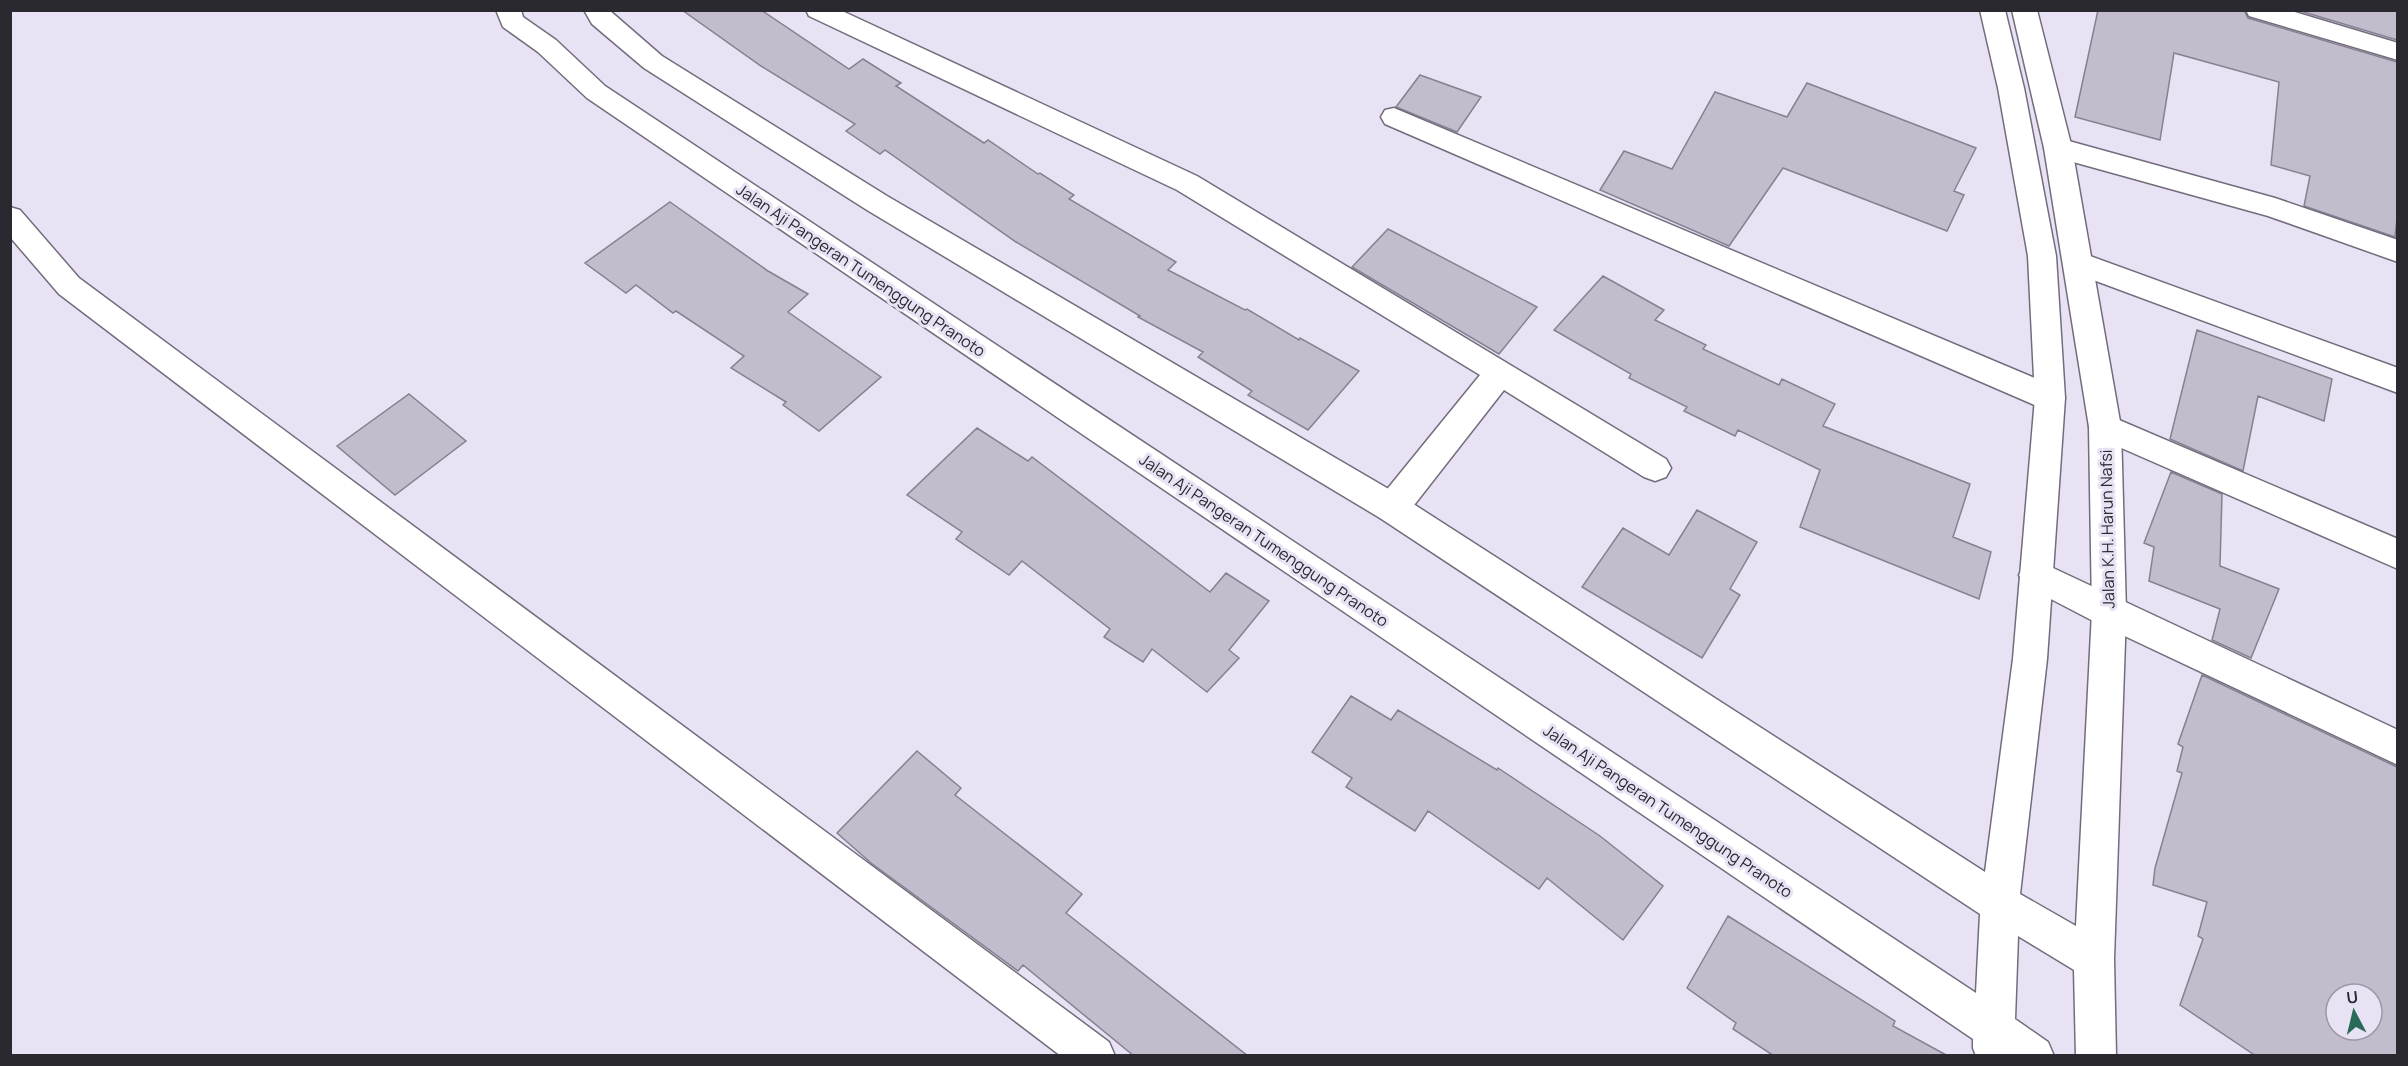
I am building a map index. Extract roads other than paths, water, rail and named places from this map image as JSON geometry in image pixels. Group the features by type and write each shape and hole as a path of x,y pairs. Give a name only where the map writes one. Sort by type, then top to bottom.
{"main road":[{"name":"Jalan Aji Pangeran Tumenggung Pranoto","path":"508,10 512,21 547,46 596,92 1993,1042 2034,1056"},
{"path":"596,10 601,18 653,62 877,203 1392,508 2000,904 2094,959"},
{"path":"818,10 1186,183 1655,468"},
{"path":"1992,10 2011,88 2042,256 2050,399 2030,659 2000,904 1993,1042"},
{"name":"Jalan K.H. Harun Nafsi","path":"2024,10 2058,148 2105,427 2109,612 2094,959 2096,1056"},
{"path":"2258,10 2397,52"},
{"path":"1394,117 2050,399"},
{"path":"2058,148 2275,208 2397,250"},
{"path":"10,217 69,286 1095,1056"},
{"path":"2079,263 2397,381"},
{"path":"1392,508 1500,372"},
{"path":"2105,427 2397,555"},
{"path":"2036,575 2109,612 2397,748"}]}
